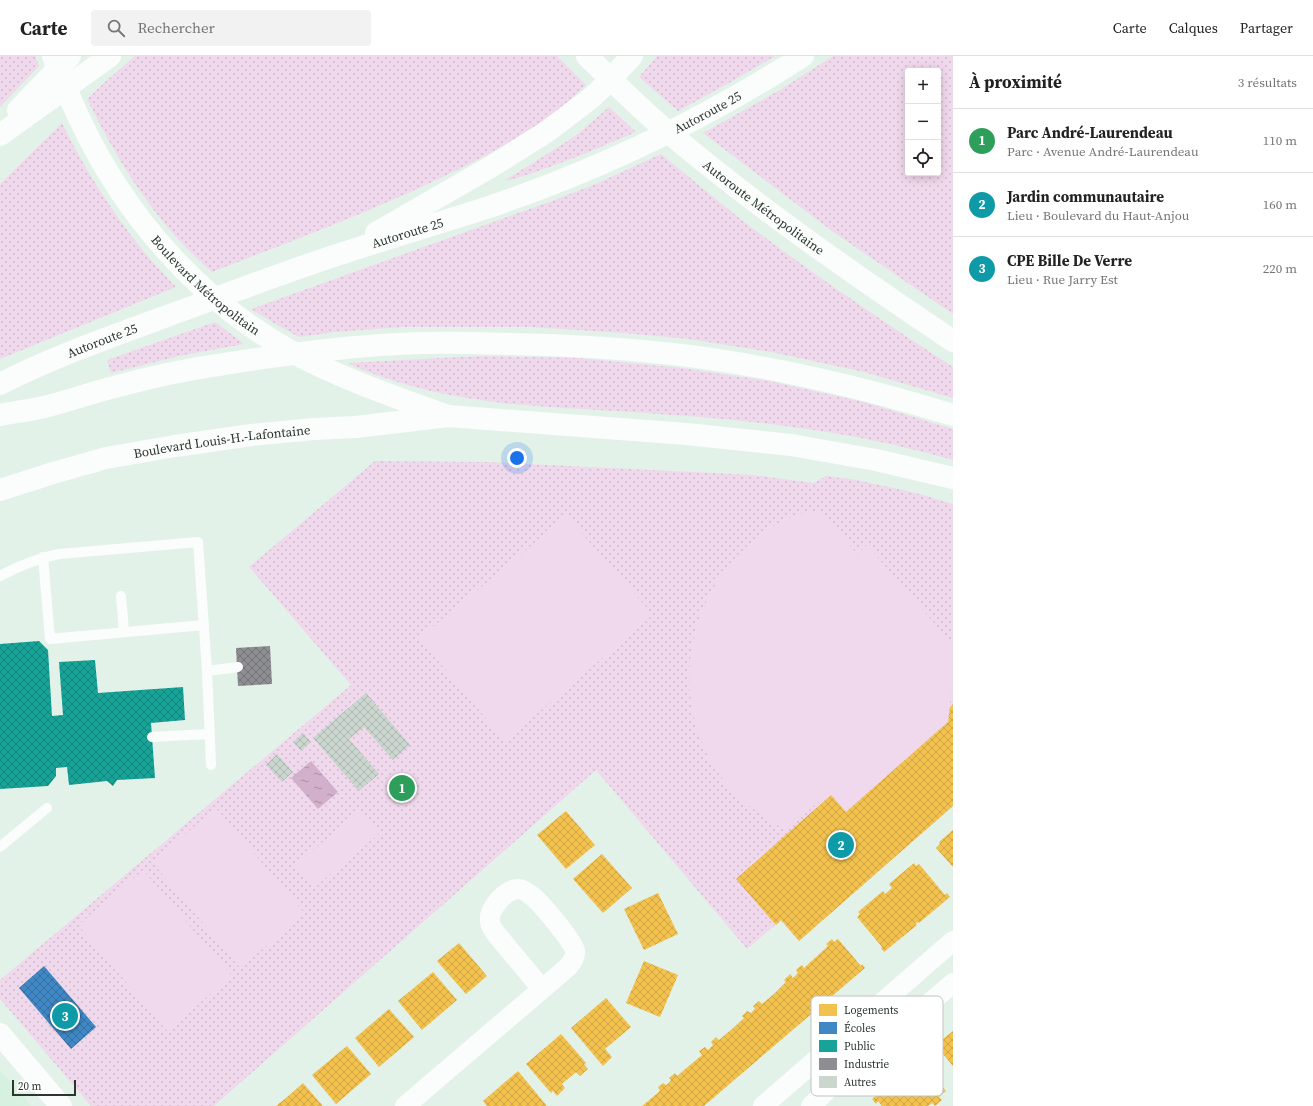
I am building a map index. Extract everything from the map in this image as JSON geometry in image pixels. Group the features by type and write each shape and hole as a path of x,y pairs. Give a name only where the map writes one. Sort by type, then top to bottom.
{"main road":[{"name":"Boulevard Métropolitain","path":"53,56 80,121 112,179 130,206 166,251 212,295 262,334 294,353 351,381 448,416"},
{"path":"0,135 32,104 70,56"},
{"name":"Autoroute Métropolitaine","path":"587,56 661,126 730,183 800,236 878,291 953,341"},
{"path":"340,254 548,132 590,99 632,56"},
{"name":"Autoroute 25","path":"0,384 33,367 113,336 340,254 490,207 601,164 664,135 711,111 803,56"},
{"path":"0,129 32,104 104,60"},
{"path":"0,415 46,406 118,386 182,371 239,361 294,354 404,344 449,342 547,344 610,348 674,354 732,362 864,390 953,415"},
{"path":"448,416 686,434 776,443 876,460 953,478"},
{"name":"Boulevard Louis-H.-Lafontaine","path":"0,490 100,460 175,446 258,434 356,427 448,416"},
{"path":"1,1037 61,1106"}],"street":[{"path":"405,1106 568,967 574,959 575,951 572,943 538,901 524,891 518,889 508,892 493,906 490,913 490,921 492,928 542,989"},
{"path":"890,996 953,941"},
{"path":"938,996 953,983"},
{"path":"763,1106 811,1064"},
{"path":"792,1081 812,1105 821,1096"}],"lane":[{"path":"0,576 21,565 43,557 59,554 198,542 207,671 211,765"},
{"path":"43,557 50,639 204,625"},
{"path":"121,596 124,632"},
{"path":"207,671 238,667"},
{"path":"152,737 210,734"},
{"path":"0,847 47,808"}],"shaded area":[{"path":"0,56 35,56 39,66 0,107"},
{"path":"135,56 557,56 586,85 556,111 524,133 455,171 365,212 212,272 192,254 174,234 141,192 112,147 87,99"},
{"path":"657,56 775,56 678,111 639,77"},
{"path":"833,56 953,56 953,314 832,231 703,133 780,90"},
{"path":"609,107 636,132 579,156 506,181 579,133"},
{"path":"62,123 78,155 116,215 146,255 176,287 0,359 0,184"},
{"path":"661,154 743,221 821,278 953,367 953,398 864,372 771,352 689,339 530,327 403,327 336,332 299,337 251,309 552,201 598,183"},
{"path":"215,322 244,344 179,356 111,373 107,360"},
{"path":"480,356 579,358 682,368 769,381 864,402 953,429 953,460 873,440 772,424 692,416 547,407 463,397 400,383 347,363"},
{"path":"375,461 488,462 753,475 814,483 826,476 857,480 916,493 953,504 953,806 799,941 781,920 747,949 596,770 214,1106 91,1106 0,999 0,980 351,685 249,567"},
{"path":"821,511 857,554 867,545 953,645 953,671 948,722 846,812 829,793 786,830 749,806 733,791 719,774 704,747 694,718 690,689 690,658 696,629 707,600 722,574 742,551 776,524 802,513"},
{"path":"567,516 653,615 505,741 419,638"},
{"path":"216,808 305,914 240,968 152,862"},
{"path":"360,811 379,834 314,888 295,865"},
{"path":"143,870 232,976 167,1031 78,925"},
{"path":"0,1070 31,1106 0,1106"}],"water":[{"path":"311,761 338,792 318,809 291,778"}],"building: Logements":[{"path":"953,704 953,806 799,941 781,920 776,925 736,879 831,795 846,812 948,722 950,707"},
{"path":"566,811 595,845 566,869 537,835"},
{"path":"953,830 953,867 936,848 940,844 939,842"},
{"path":"602,854 632,888 603,913 573,879"},
{"path":"914,863 916,866 919,864 945,895 947,893 950,897 919,923 918,922 915,924 917,925 884,952 881,948 882,947 857,917 860,914 858,912 883,891 885,894 892,888 889,884"},
{"path":"658,893 678,934 644,950 624,909"},
{"path":"832,939 834,942 838,939 861,966 862,964 865,968 832,996 811,996 811,1014 704,1106 642,1106 660,1091 658,1087 663,1083 666,1085 669,1083 671,1080 669,1078 675,1073 677,1076 702,1055 699,1051 705,1047 708,1050 713,1045 711,1042 716,1037 719,1040 744,1018 742,1016 747,1011 751,1013 755,1009 753,1006 759,1001 762,1004 774,994 786,982 784,980 790,974 793,978 798,973 796,970 802,965 804,968 828,946 826,944"},
{"path":"459,943 487,976 466,994 437,961"},
{"path":"644,961 678,975 660,1017 626,1003"},
{"path":"433,972 457,1000 422,1030 398,1001"},
{"path":"606,998 631,1027 605,1049 612,1057 603,1066 571,1028"},
{"path":"389,1009 414,1037 379,1067 355,1038"},
{"path":"953,1031 953,1066 943,1054 943,1039"},
{"path":"561,1034 586,1063 584,1064 588,1069 580,1076 576,1072 562,1084 565,1088 557,1096 553,1091 551,1093 526,1064"},
{"path":"347,1046 371,1074 336,1104 312,1075"},
{"path":"518,1071 547,1106 487,1106 483,1101"},
{"path":"303,1083 323,1106 276,1106 286,1098"},
{"path":"876,1096 940,1096 939,1097 942,1100 935,1106 932,1103 928,1106 882,1106 878,1101 876,1104 872,1099"}],"building: Écoles":[{"path":"44,966 96,1027 71,1049 19,988"}],"building: Public":[{"path":"39,641 48,650 52,716 63,715 59,662 95,660 98,693 183,687 185,720 151,723 155,778 117,780 113,786 107,781 69,785 67,767 56,768 56,776 48,786 0,789 0,644"}],"building: Industrie":[{"path":"270,646 272,684 238,686 236,648"}],"building: Autres":[{"path":"366,693 410,745 393,760 364,727 349,739 379,774 359,791 313,738"},
{"path":"303,733 311,742 301,751 293,742"},
{"path":"277,754 293,772 282,782 266,765"}],"place":[{"name":"Parc André-Laurendeau","path":"402,788"},
{"name":"Jardin communautaire","path":"841,845"},
{"name":"CPE Bille De Verre","path":"65,1016"}]}
